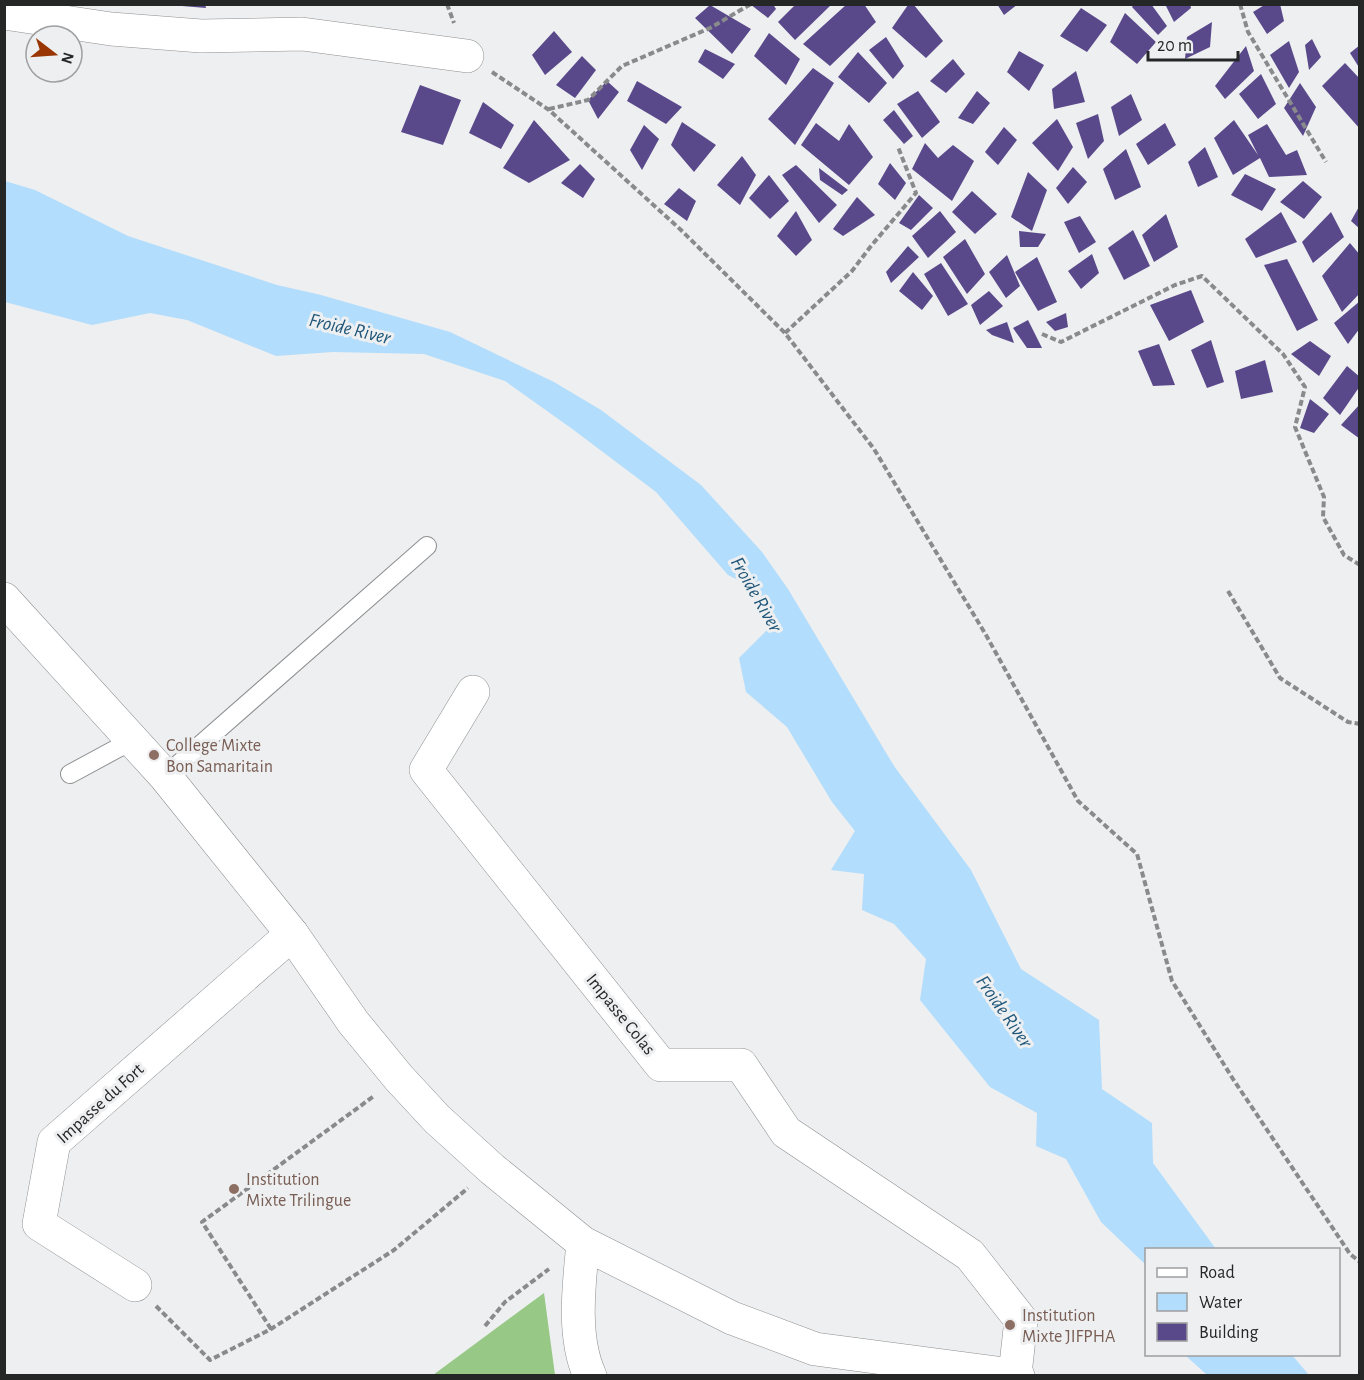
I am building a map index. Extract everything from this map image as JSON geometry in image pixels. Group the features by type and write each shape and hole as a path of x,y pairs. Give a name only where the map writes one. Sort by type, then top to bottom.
{"street":[{"path":"4,13 111,28 201,36 302,34 467,56"},
{"path":"4,599 165,776 292,934 353,1022 399,1078 437,1119 492,1169 583,1243 732,1318 815,1348 1017,1375"},
{"name":"Impasse Colas","path":"473,692 426,770 661,1065 741,1065 786,1132 970,1255 1021,1320 1017,1375"},
{"name":"Impasse du Fort","path":"135,1284 39,1224 54,1142 292,934"},
{"path":"583,1243 577,1302 585,1364 590,1376"}],"lane":[{"path":"165,776 427,546"},
{"path":"70,774 131,741"}],"path":[{"path":"447,4 467,56 549,110 681,230 785,333 874,449 986,635 1078,801 1137,854 1172,981 1240,1089 1350,1254 1359,1262"},
{"path":"549,110 588,100 622,66 710,28 751,4"},
{"path":"1240,4 1248,32 1326,162"},
{"path":"785,333 852,271 916,193 898,147"},
{"path":"1042,334 1061,342 1175,285 1202,276 1283,354 1305,387 1295,427 1324,497 1323,517 1344,555 1359,565"},
{"path":"1228,591 1280,678 1348,722 1359,724"},
{"path":"271,1329 202,1222 399,1078"},
{"path":"135,1284 210,1360 271,1329 394,1250 492,1169"},
{"path":"486,1326 505,1302 583,1243"}],"green space":[{"path":"544,1293 555,1375 433,1375"}],"water":[{"name":"Froide River","path":"5,181 35,190 128,236 277,285 321,295 450,332 554,382 601,410 701,485 762,552 788,589 894,766 971,870 1021,969 1099,1020 1102,1089 1152,1123 1153,1163 1215,1248 1145,1248 1145,1264 1101,1222 1066,1159 1036,1146 1037,1113 990,1087 920,1000 926,959 894,924 862,910 864,874 831,870 855,831 832,802 787,727 746,692 739,658 771,626 748,585 728,575 656,492 505,381 424,354 333,352 276,356 187,320 150,313 92,325 5,302"},
{"path":"1186,1356 1293,1356 1309,1375 1207,1375"}],"building":[{"path":"182,4 205,4 206,8 182,6"},
{"path":"750,4 773,4 776,9 768,18"},
{"path":"796,4 832,4 795,40 778,22"},
{"path":"847,4 864,4 876,22 830,66 803,44"},
{"path":"997,4 1018,4 1004,15"},
{"path":"1134,4 1151,4 1167,26 1158,35 1132,7"},
{"path":"1165,4 1190,4 1191,8 1174,22"},
{"path":"1266,4 1280,4 1284,21 1267,34 1253,12"},
{"path":"710,5 751,29 732,54 695,18"},
{"path":"908,5 914,5 943,41 926,58 892,28"},
{"path":"1081,8 1107,25 1087,52 1060,36"},
{"path":"1125,13 1156,42 1137,64 1110,42"},
{"path":"1212,22 1210,47 1185,59 1187,37"},
{"path":"554,31 572,52 545,75 532,55"},
{"path":"769,33 800,59 786,85 754,56"},
{"path":"886,37 904,66 893,79 869,50"},
{"path":"1312,39 1321,57 1309,70 1305,45"},
{"path":"1289,41 1299,72 1289,88 1270,55"},
{"path":"1360,45 1360,69 1350,53"},
{"path":"1246,46 1254,71 1225,99 1215,86"},
{"path":"705,49 735,64 723,79 698,62"},
{"path":"1019,51 1044,65 1029,91 1007,72"},
{"path":"858,52 887,83 869,103 838,77"},
{"path":"582,56 596,70 575,98 556,85"},
{"path":"953,59 965,74 946,93 930,81"},
{"path":"1345,63 1360,79 1360,129 1322,86"},
{"path":"813,68 834,83 795,145 768,119"},
{"path":"1076,71 1085,102 1054,109 1052,89"},
{"path":"1261,74 1276,104 1258,119 1239,94"},
{"path":"607,81 619,92 598,119 588,100"},
{"path":"637,81 682,107 666,124 627,101"},
{"path":"1300,83 1316,107 1303,136 1284,108"},
{"path":"420,85 461,100 443,145 401,132"},
{"path":"918,91 940,122 922,138 897,104"},
{"path":"977,91 990,103 973,124 958,118"},
{"path":"1131,94 1142,120 1119,136 1111,107"},
{"path":"483,102 514,125 501,149 469,133"},
{"path":"894,110 913,136 904,144 883,120"},
{"path":"1098,114 1104,141 1088,159 1076,123"},
{"path":"1057,119 1073,147 1058,171 1032,143"},
{"path":"534,120 570,160 529,183 503,168"},
{"path":"1234,120 1258,155 1248,135 1267,124 1286,155 1297,150 1307,175 1269,177 1260,158 1233,175 1214,138"},
{"path":"682,122 716,145 694,172 671,145"},
{"path":"816,123 839,141 849,124 873,157 849,185 801,145"},
{"path":"1165,123 1176,145 1148,165 1136,144"},
{"path":"644,125 659,139 642,170 630,150"},
{"path":"1004,127 1017,140 998,165 985,152"},
{"path":"925,143 938,158 953,145 974,161 952,201 912,169"},
{"path":"1205,147 1218,177 1198,187 1188,162"},
{"path":"1126,149 1141,187 1115,200 1103,169"},
{"path":"742,156 756,175 740,205 717,185"},
{"path":"890,163 906,183 895,200 878,184"},
{"path":"580,164 595,179 583,198 561,183"},
{"path":"796,165 837,205 819,223 782,175"},
{"path":"1073,167 1087,182 1068,204 1056,188"},
{"path":"819,168 848,190 842,195 820,180"},
{"path":"1028,172 1047,190 1032,231 1011,217"},
{"path":"1245,174 1276,189 1262,211 1231,195"},
{"path":"769,175 789,201 770,219 749,198"},
{"path":"1303,181 1322,197 1304,219 1280,202"},
{"path":"679,188 696,201 687,221 664,204"},
{"path":"972,191 997,214 975,234 952,212"},
{"path":"919,195 933,208 911,230 899,223"},
{"path":"857,197 875,215 843,236 833,229"},
{"path":"1360,205 1360,229 1351,221"},
{"path":"796,211 812,240 796,256 777,236"},
{"path":"940,211 956,232 928,258 912,236"},
{"path":"1281,212 1297,242 1256,258 1245,239"},
{"path":"1331,212 1344,237 1313,263 1302,242"},
{"path":"1166,214 1178,247 1154,262 1142,235"},
{"path":"1080,216 1096,242 1079,253 1064,222"},
{"path":"1133,230 1150,266 1124,280 1108,248"},
{"path":"1019,231 1046,234 1038,247 1020,247"},
{"path":"965,239 985,274 967,294 943,257"},
{"path":"1350,243 1360,255 1360,293 1342,312 1322,276"},
{"path":"908,246 919,257 891,283 886,272"},
{"path":"1092,254 1099,273 1081,289 1068,271"},
{"path":"1007,255 1020,286 1006,298 989,272"},
{"path":"1037,257 1057,302 1038,311 1015,272"},
{"path":"1287,259 1318,320 1297,331 1264,265"},
{"path":"941,263 968,304 948,316 924,274"},
{"path":"913,272 933,296 922,310 899,291"},
{"path":"1191,290 1204,322 1169,341 1150,305"},
{"path":"989,291 1003,306 980,325 971,305"},
{"path":"1360,301 1360,328 1348,344 1334,323"},
{"path":"1066,313 1068,327 1055,331 1046,322"},
{"path":"1028,320 1042,348 1027,348 1013,328"},
{"path":"1007,322 1014,343 992,335 986,330"},
{"path":"1211,340 1224,382 1207,388 1191,350"},
{"path":"1310,341 1331,356 1319,376 1291,354"},
{"path":"1159,344 1175,385 1153,386 1138,351"},
{"path":"1265,360 1273,392 1241,399 1235,371"},
{"path":"1347,366 1360,377 1360,386 1340,415 1323,398"},
{"path":"1310,399 1329,414 1314,433 1300,428"},
{"path":"1360,404 1360,439 1341,425"}],"place":[{"name":"College Mixte Bon Samaritain","path":"154,755"},
{"name":"Institution Mixte Trilingue","path":"234,1189"},
{"name":"Institution Mixte JIFPHA","path":"1010,1325"}]}
